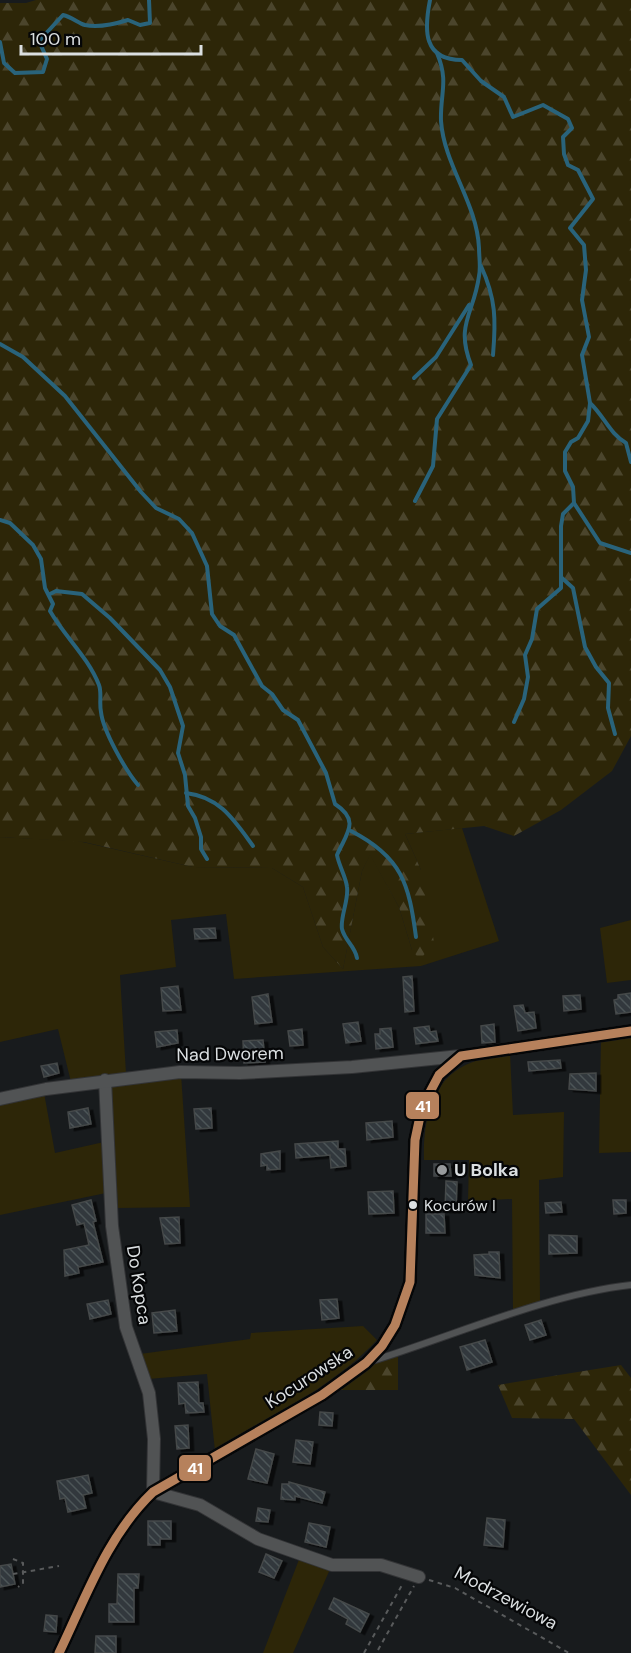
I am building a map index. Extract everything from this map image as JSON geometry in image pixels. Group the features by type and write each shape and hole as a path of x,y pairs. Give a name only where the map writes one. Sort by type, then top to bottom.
{"street":[{"path":"461,1056 631,1031"},
{"name":"Nad Dworem","path":"0,1099 105,1080 180,1072 240,1073 352,1067 461,1056"},
{"name":"Kocurowska","path":"58,1653 111,1542 138,1507 153,1492 322,1395 366,1363 382,1346 395,1325 410,1282 415,1140 422,1107 439,1075 461,1056"},
{"name":"Do Kopca","path":"105,1080 112,1226 126,1327 149,1393 154,1439 153,1492"},
{"path":"153,1492 200,1505 258,1539 332,1565 381,1565 419,1577"}],"lane":[{"path":"366,1363 603,1288 631,1285"}],"path":[{"path":"13,1559 23,1563 23,1584 18,1587"},
{"path":"13,1574 59,1566"},
{"path":"364,1653 401,1589 401,1572"},
{"path":"378,1650 419,1577"},
{"name":"Modrzewiowa","path":"419,1577 456,1588 569,1653"}],"green space":[{"path":"36,0 631,0 631,736 612,771 561,810 514,836 484,826 405,834 421,870 434,942 420,960 412,950 399,907 370,855 362,871 343,969 323,947 303,887 272,868 193,867 84,842 0,837 0,3 26,3"},
{"path":"462,828 499,941 421,966 234,979 226,914 171,920 176,967 120,975 126,1073 71,1082 58,1029 0,1042 0,837 78,841 193,867 272,868 303,887 323,947 343,969 362,871 370,854 399,907 412,950 421,870 405,834"},
{"path":"631,920 631,980 607,983 600,928"},
{"path":"631,1035 631,1152 599,1153 601,1039"},
{"path":"510,1053 513,1115 564,1112 563,1177 539,1180 540,1302 513,1311 512,1199 468,1201 469,1160 424,1160 427,1121 430,1108 441,1085 466,1065"},
{"path":"181,1074 190,1207 118,1208 111,1088 114,1084"},
{"path":"44,1093 55,1153 104,1142 106,1193 0,1215 0,1102"},
{"path":"363,1326 377,1340 359,1357 320,1387 215,1451 207,1374 148,1379 140,1354 250,1339 251,1333"},
{"path":"398,1356 398,1390 335,1390 372,1365"},
{"path":"621,1365 631,1378 631,1495 574,1419 512,1418 498,1385"},
{"path":"300,1557 331,1567 293,1653 263,1653"}],"building":[{"path":"215,928 216,938 195,939 194,929"},
{"path":"412,976 414,1011 405,1012 403,977"},
{"path":"178,986 181,1010 163,1011 161,988"},
{"path":"631,993 631,1012 616,1014 614,1000 618,999 618,995"},
{"path":"268,994 272,1022 255,1024 252,997"},
{"path":"580,995 581,1009 564,1011 563,996"},
{"path":"523,1005 525,1013 534,1012 536,1028 518,1031 514,1006"},
{"path":"358,1022 361,1041 346,1043 343,1024"},
{"path":"494,1024 495,1042 482,1043 481,1026"},
{"path":"429,1026 430,1032 436,1031 438,1041 416,1044 414,1028"},
{"path":"391,1028 393,1047 376,1049 375,1034 380,1034 380,1029"},
{"path":"302,1029 303,1045 290,1046 288,1031"},
{"path":"177,1030 178,1043 157,1047 155,1032"},
{"path":"263,1040 265,1062 244,1063 243,1041"},
{"path":"560,1060 561,1068 529,1071 528,1062"},
{"path":"57,1063 59,1073 44,1077 41,1066"},
{"path":"596,1073 596,1091 569,1089 570,1074"},
{"path":"88,1108 91,1124 70,1128 68,1112"},
{"path":"211,1108 212,1128 196,1129 194,1109"},
{"path":"392,1121 393,1137 367,1140 366,1123"},
{"path":"338,1141 338,1149 345,1149 346,1166 331,1168 330,1155 296,1158 295,1144"},
{"path":"280,1151 280,1169 267,1170 267,1165 261,1166 261,1154"},
{"name":"U Bolka","path":"434,1164 450,1164 451,1176 434,1176"},
{"path":"446,1181 457,1182 456,1210 445,1210"},
{"path":"393,1191 394,1213 369,1214 368,1192"},
{"path":"91,1200 96,1221 93,1222 103,1262 78,1267 79,1273 65,1276 64,1250 89,1245 84,1223 77,1225 72,1205"},
{"path":"613,1200 626,1200 626,1213 614,1214"},
{"path":"561,1202 562,1212 546,1213 545,1203"},
{"path":"426,1214 444,1214 445,1233 426,1233"},
{"path":"179,1217 180,1243 165,1244 160,1218"},
{"path":"549,1235 577,1236 577,1253 549,1254"},
{"path":"489,1252 499,1252 500,1278 475,1275 474,1255 489,1254"},
{"path":"337,1299 339,1318 322,1320 320,1300"},
{"path":"108,1300 111,1314 90,1319 87,1304"},
{"path":"175,1310 177,1331 154,1333 152,1313"},
{"path":"541,1320 546,1335 530,1340 525,1325"},
{"path":"485,1340 492,1362 467,1370 460,1347"},
{"path":"198,1382 199,1403 203,1403 204,1412 186,1413 185,1403 179,1404 178,1383"},
{"path":"320,1412 333,1413 332,1426 319,1425"},
{"path":"188,1425 189,1448 177,1449 175,1426"},
{"path":"296,1440 313,1442 310,1464 293,1462"},
{"path":"256,1449 274,1454 267,1483 248,1479"},
{"path":"88,1475 92,1493 83,1495 86,1508 68,1512 65,1498 60,1499 57,1481"},
{"path":"289,1482 325,1492 322,1503 295,1496 295,1500 281,1499 282,1484 289,1484"},
{"path":"258,1508 270,1510 268,1522 256,1521"},
{"path":"487,1518 505,1520 503,1547 484,1545"},
{"path":"148,1521 171,1521 171,1539 160,1539 160,1545 148,1545"},
{"path":"309,1523 330,1527 326,1547 305,1542"},
{"path":"266,1554 282,1561 274,1578 259,1572"},
{"path":"11,1564 15,1584 0,1587 0,1566"},
{"path":"118,1574 139,1574 138,1588 134,1588 134,1622 109,1622 109,1604 117,1604"},
{"path":"334,1598 369,1614 360,1632 346,1624 348,1619 329,1609"},
{"path":"46,1615 57,1616 56,1632 44,1631"},
{"path":"96,1636 116,1636 116,1653 95,1653"}],"waterway":[{"path":"0,42 4,63 15,73 43,72 47,59 39,41 63,15 90,26 128,20 140,25 150,23 149,0"},
{"path":"430,0 427,32 433,49 449,59 462,60 481,81 504,97 513,117 543,105 568,119 572,128 563,137 564,154 568,165 578,170 593,199 570,228 584,245 586,270 582,300 589,337 582,355 590,403 588,421 578,438 571,442 565,452 565,471 573,487 574,503 563,514 561,526 561,588 537,609 532,639 525,655 528,677 524,699 514,722"},
{"path":"415,501 433,466 437,419 471,365 465,329 477,289 480,269 477,231 473,215 443,137 441,121 443,72 437,53"},
{"path":"481,266 490,289 494,310 493,355"},
{"path":"414,378 436,357 469,305"},
{"path":"0,344 23,357 65,396 141,492 156,508 179,519 192,533 207,566 212,614 220,626 234,635 262,686 272,694 283,710 298,720 326,773 335,804 348,816 349,828 337,855 347,887 342,929 357,958"},
{"path":"590,403 616,435 626,443 631,462"},
{"path":"574,503 600,543 631,553"},
{"path":"0,520 10,523 33,545 41,559 45,588 53,604 50,611 94,675 100,688 100,709 110,740 138,785"},
{"path":"562,578 573,588 585,647 596,667 609,683 608,708 615,734"},
{"path":"50,594 56,591 82,594 110,618 160,670 170,687 183,726 178,753 185,775 188,806 195,818 201,837 201,849 207,859"},
{"path":"186,793 208,799 225,811 253,846"},
{"path":"351,831 382,851 400,874 410,902 416,937"}],"transit line":[{"name":"41","path":"59,1653 88,1589 110,1548 137,1509 153,1492 322,1395 366,1363 382,1346 395,1325 410,1282 415,1140 422,1107 439,1075 461,1056 631,1031"}],"place":[{"name":"U Bolka","path":"442,1170"},
{"name":"Kocurów I","path":"413,1205"}]}
